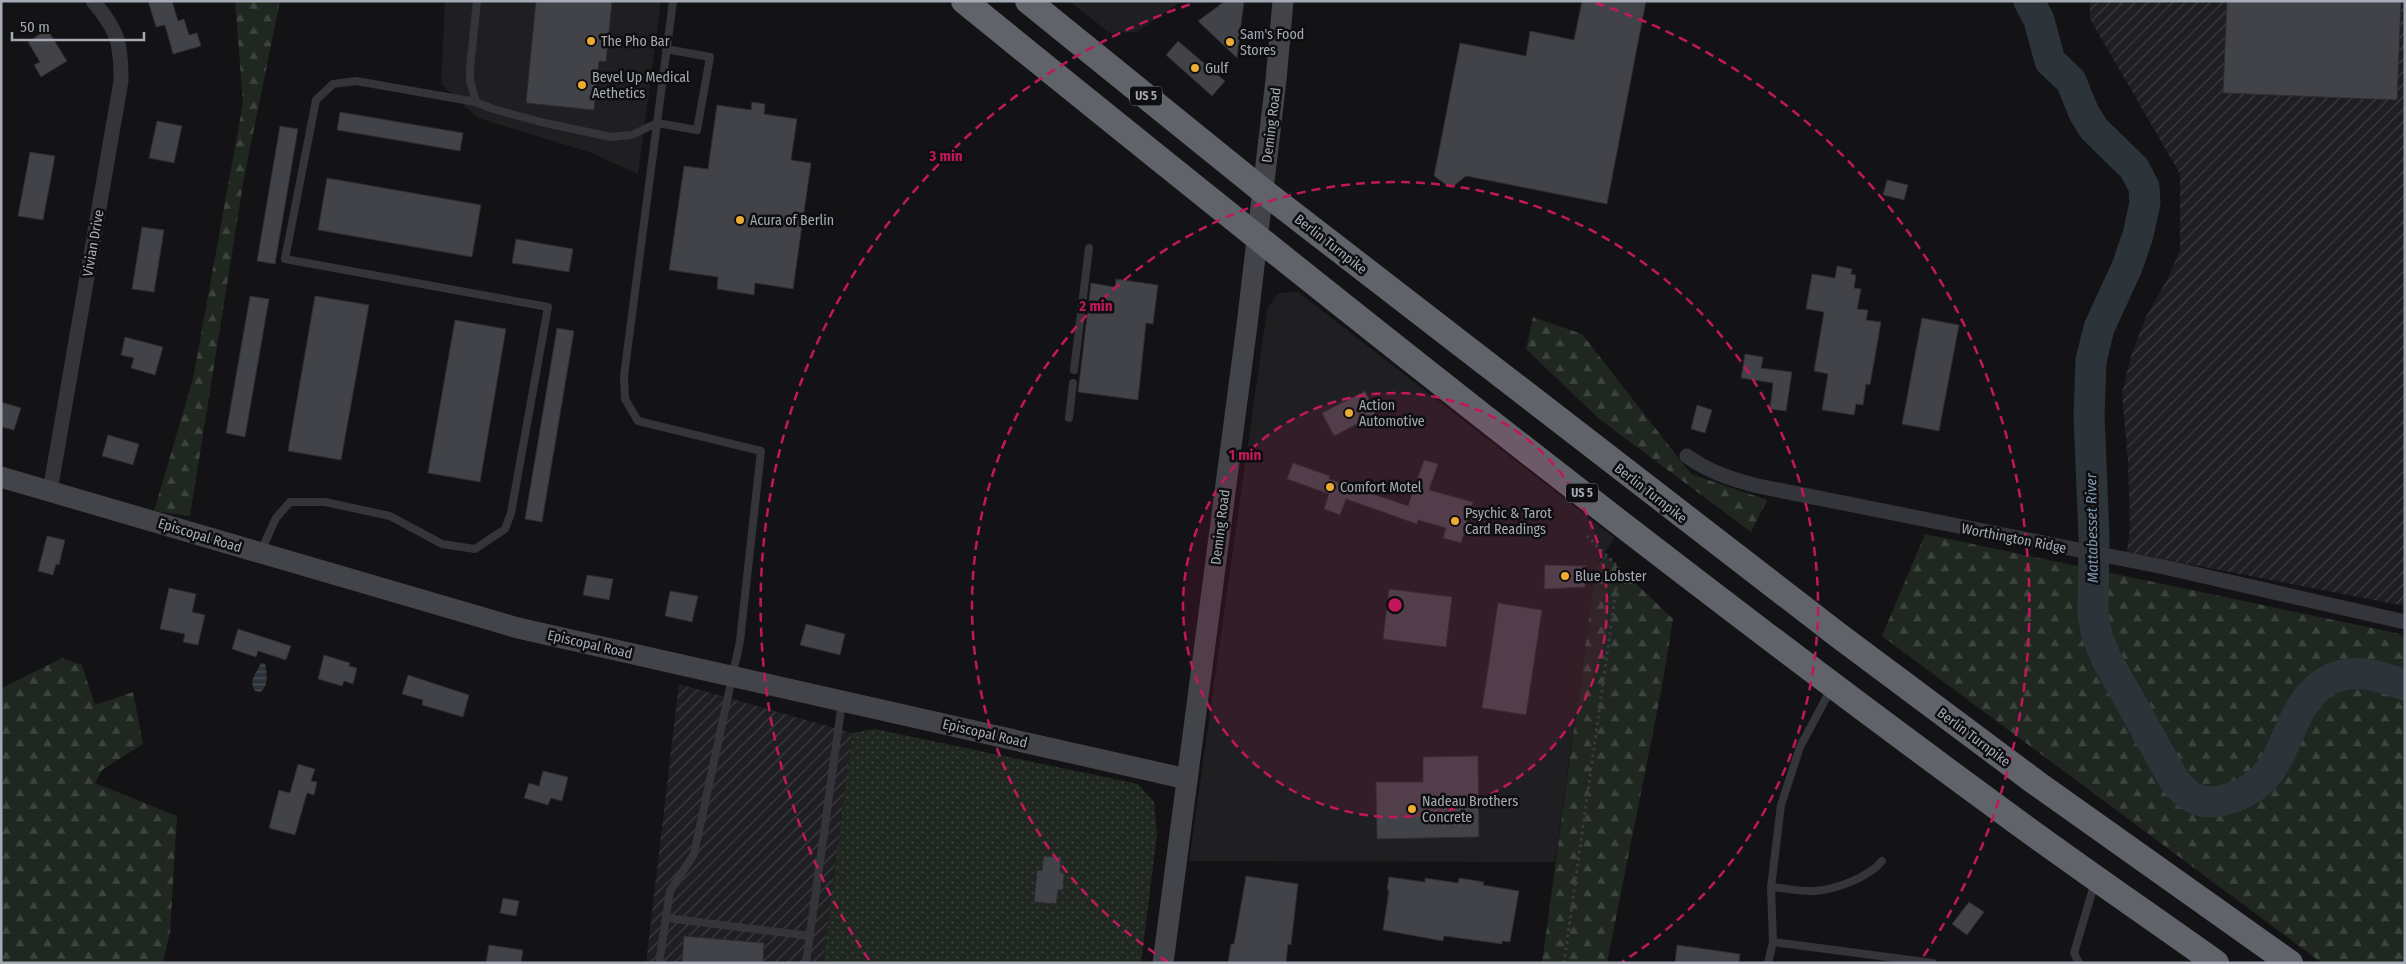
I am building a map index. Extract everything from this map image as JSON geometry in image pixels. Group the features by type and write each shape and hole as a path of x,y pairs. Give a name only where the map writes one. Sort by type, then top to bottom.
{"highway":[{"name":"US 5","path":"964,1 1258,239 1611,517 2011,817 2216,963"},
{"name":"Berlin Turnpike","path":"1028,1 1263,191 1838,636 2035,782 2290,963"}],"street":[{"name":"Vivian Drive","path":"50,491 121,81 121,49 111,24 93,1"},
{"name":"Deming Road","path":"1163,963 1258,239 1283,1"},
{"name":"Worthington Ridge","path":"1687,456 1704,468 1726,478 1758,486 2202,576 2405,622"},
{"name":"Episcopal Road","path":"1,477 518,628 1187,779"}],"lane":[{"path":"476,102 470,80 470,68 477,1"},
{"path":"659,963 670,890 694,854 740,641 761,451 638,421 625,399 624,376 673,1"},
{"path":"260,553 276,518 290,502 325,502 390,516 442,544 475,549 505,529 512,513 548,307 285,259 316,100 333,84 356,81 476,102 493,109 545,123 611,137 632,135 657,123 697,130 710,57 666,49"},
{"path":"1074,370 1089,248"},
{"path":"1069,418 1073,383"},
{"path":"1768,963 1773,942 1771,887 1781,804 1800,746 1834,685"},
{"path":"806,963 842,701"},
{"path":"1771,887 1815,891 1857,880 1874,870 1882,861"},
{"path":"2078,962 2074,952 2096,878"},
{"path":"666,918 810,936"},
{"path":"1773,942 1885,960 1933,963"}],"path":[{"path":"1564,963 1619,568 1587,536"}],"shaded area":[{"path":"445,1 661,1 638,174 589,152 478,118 441,84"},
{"path":"1069,1 1182,1 1137,32 1110,33"},
{"path":"2090,1 2405,1 2405,606 2127,552 2130,528 2128,461 2122,393 2131,356 2145,319 2169,276 2180,250 2180,174 2090,19"},
{"path":"1298,292 1615,538 1596,566 1555,862 1189,861 1267,310 1278,293"},
{"path":"261,663 265,664 267,679 265,687 260,692 255,691 252,683"},
{"path":"679,684 852,733 823,963 646,963"}],"green space":[{"path":"235,1 280,1 244,178 190,516 154,511 193,379 243,103"},
{"path":"1533,317 1582,334 1691,474 1767,500 1751,532 1598,418 1526,349"},
{"path":"1925,534 2396,633 2405,637 2405,963 2322,963 1882,636"},
{"path":"1606,555 1673,619 1662,687 1607,963 1542,963 1596,566"},
{"path":"62,658 82,665 95,705 133,692 143,744 102,770 95,783 177,816 170,932 163,963 1,963 1,686 4,687"},
{"path":"875,729 1138,784 1154,802 1157,834 1141,963 823,963 852,733"}],"building":[{"path":"148,1 172,1 178,21 184,19 189,35 197,33 201,46 173,54 165,25 156,27"},
{"path":"536,1 612,1 606,62 599,61 594,110 526,103"},
{"name":"Sam's Food Stores","path":"1225,1 1244,1 1237,58 1198,21"},
{"path":"1582,1 1646,1 1607,204 1466,176 1451,188 1434,176 1460,43 1526,56 1530,31 1574,40"},
{"path":"2227,1 2401,1 2397,100 2223,93"},
{"path":"47,29 67,61 41,77 34,65 40,62 28,42"},
{"name":"Gulf","path":"1178,41 1225,81 1212,96 1166,55"},
{"name":"Acura of Berlin","path":"752,102 765,104 764,114 797,119 791,160 811,163 793,289 755,283 754,295 717,289 718,277 669,270 684,166 708,169 717,105 751,110"},
{"path":"340,112 463,133 460,151 337,130"},
{"path":"157,121 182,126 174,163 149,158"},
{"path":"280,126 298,129 275,264 257,261"},
{"path":"30,152 55,156 43,220 18,216"},
{"path":"327,178 481,205 472,257 318,230"},
{"path":"1887,180 1908,185 1904,200 1883,195"},
{"path":"142,227 164,230 154,292 132,289"},
{"path":"516,239 573,249 569,272 512,263"},
{"path":"1837,266 1852,269 1851,274 1856,275 1854,288 1861,289 1857,309 1868,310 1866,320 1881,322 1870,385 1866,384 1863,405 1856,404 1854,415 1822,410 1828,374 1814,371 1824,312 1806,309 1812,274 1835,278"},
{"path":"1116,279 1158,285 1153,324 1146,323 1138,400 1078,392 1091,283 1115,287"},
{"path":"250,296 269,299 245,437 226,433"},
{"path":"315,296 369,305 341,460 288,451"},
{"path":"1922,318 1959,325 1939,431 1902,424"},
{"path":"455,320 506,329 480,482 428,473"},
{"path":"557,328 574,331 542,522 525,519"},
{"path":"125,337 163,347 155,375 131,368 134,358 121,355"},
{"path":"1745,354 1763,357 1761,368 1792,372 1786,411 1770,409 1773,383 1741,378"},
{"name":"Action Automotive","path":"1365,391 1376,414 1334,436 1322,413"},
{"path":"1,402 21,408 14,430 1,427"},
{"path":"1697,405 1712,410 1705,433 1691,429"},
{"path":"108,435 139,444 133,465 102,456"},
{"name":"Comfort Motel","path":"1424,460 1438,464 1429,490 1473,502 1461,543 1443,538 1446,528 1418,520 1417,524 1346,499 1340,515 1324,509 1329,494 1287,479 1293,463 1330,476 1329,479 1408,506"},
{"path":"47,536 65,540 59,565 56,564 53,575 38,571"},
{"name":"Blue Lobster","path":"1545,565 1586,566 1585,587 1544,589"},
{"path":"587,575 613,579 609,600 583,595"},
{"path":"169,588 196,594 192,612 205,615 198,645 183,642 185,634 160,629"},
{"path":"1389,589 1452,597 1446,647 1383,639"},
{"path":"670,591 698,596 692,622 665,616"},
{"path":"1498,603 1542,610 1526,715 1482,708"},
{"path":"806,624 845,634 840,655 800,645"},
{"path":"238,629 291,646 286,660 258,651 256,657 232,649"},
{"path":"324,655 350,663 349,666 357,668 353,684 344,681 342,686 318,679"},
{"path":"408,675 469,695 463,717 422,705 423,700 402,694"},
{"path":"1478,756 1479,837 1377,839 1376,782 1423,782 1423,757"},
{"path":"298,764 315,769 311,781 317,782 314,795 307,793 295,835 269,828 279,790 290,793"},
{"path":"543,771 568,777 562,801 551,798 548,805 524,798 529,783 539,786"},
{"path":"1044,856 1061,857 1060,872 1064,873 1063,890 1058,890 1056,904 1034,902 1037,870 1042,871"},
{"path":"1246,876 1298,884 1291,945 1288,944 1286,963 1228,963 1231,944 1234,944"},
{"path":"1389,877 1425,882 1425,878 1458,883 1459,878 1484,882 1483,885 1519,891 1510,942 1502,941 1502,944 1444,936 1443,941 1383,930"},
{"path":"503,898 519,901 516,916 500,913"},
{"path":"1969,902 1984,912 1967,935 1952,924"},
{"path":"684,936 764,943 763,963 682,963"},
{"path":"489,945 523,950 521,963 486,963"},
{"path":"1677,945 1740,954 1739,963 1675,963"}],"waterway":[{"name":"Mattabesset River","path":"2029,1 2039,20 2050,61 2071,81 2084,113 2094,129 2134,168 2144,187 2145,203 2138,235 2127,267 2099,328 2091,361 2089,415 2094,537 2093,614 2097,636 2106,658 2174,780 2188,795 2205,802 2219,801 2243,793 2261,781 2273,766 2298,713 2309,697 2324,683 2344,675 2364,674 2374,675 2405,685"}],"place":[{"name":"The Pho Bar","path":"591,41"},
{"name":"Sam's Food Stores","path":"1230,42"},
{"name":"Gulf","path":"1195,68"},
{"name":"Bevel Up Medical Aethetics","path":"582,85"},
{"name":"Acura of Berlin","path":"740,220"},
{"name":"Action Automotive","path":"1349,413"},
{"name":"Comfort Motel","path":"1330,487"},
{"name":"Psychic & Tarot Card Readings","path":"1455,521"},
{"name":"Blue Lobster","path":"1565,576"},
{"name":"Nadeau Brothers Concrete","path":"1412,809"}]}
